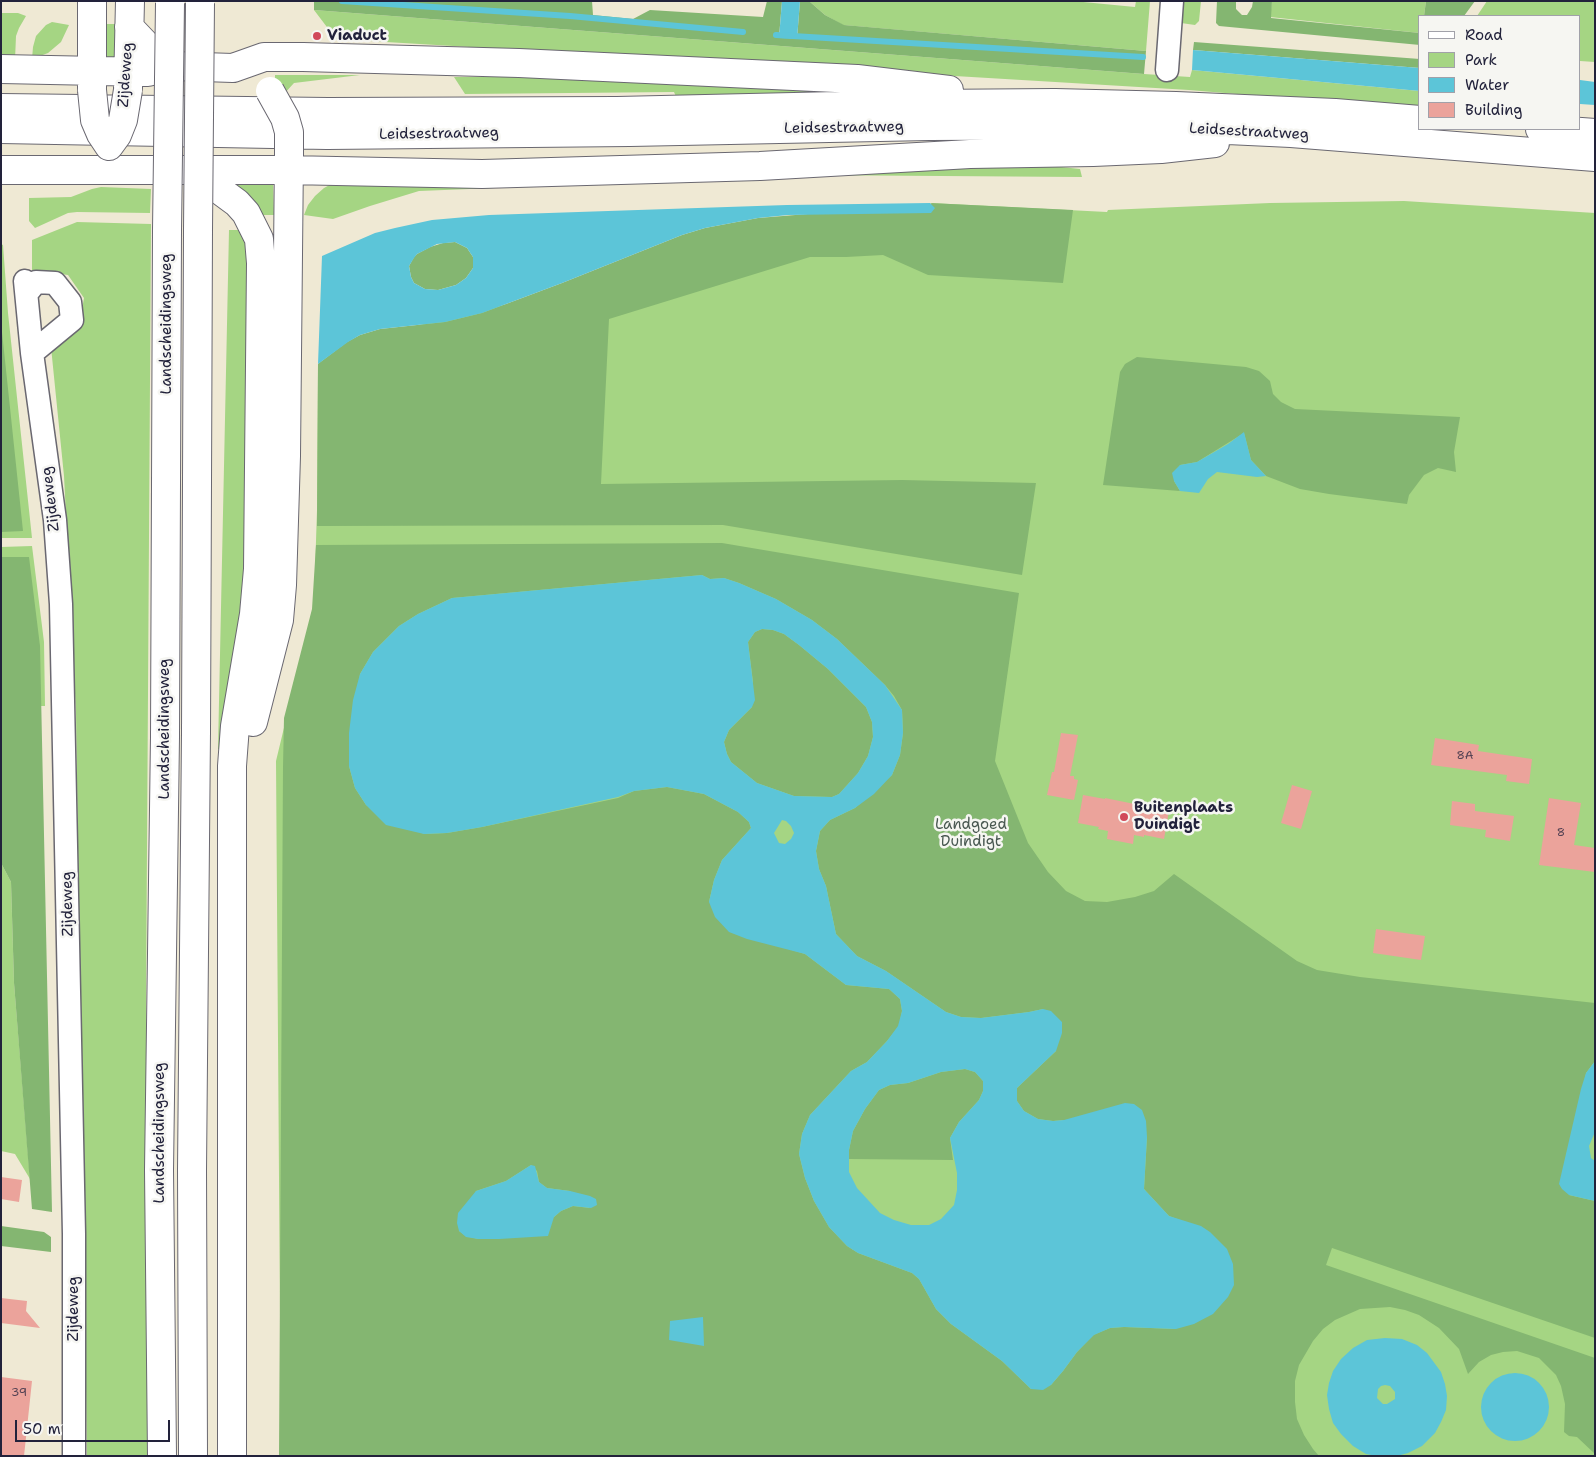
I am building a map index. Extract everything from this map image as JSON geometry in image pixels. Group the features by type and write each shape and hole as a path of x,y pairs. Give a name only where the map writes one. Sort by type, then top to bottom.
{"main road":[{"path":"92,1 100,121 124,159 156,171"},
{"name":"Landscheidingsweg","path":"162,1456 159,1170 165,737 170,2"},
{"name":"Landscheidingsweg","path":"193,1456 192,1170 200,2"},
{"path":"130,14 148,47 173,66"},
{"name":"Zijdeweg","path":"100,121 117,135 123,120 128,81 130,14"},
{"path":"74,171 100,121 128,81 148,72 173,66 233,68 264,57 529,63 858,79 1055,104"},
{"path":"233,68 257,79 270,91 285,118 288,132 286,465 282,585 279,620 241,768 233,826"},
{"path":"1,69 100,121"},
{"name":"Leidsestraatweg","path":"676,120 1055,104 1176,106 1335,113 1418,120"},
{"path":"1,108 100,121"},
{"name":"Leidsestraatweg","path":"100,121 328,112 607,111 676,120 1122,126 1291,133 1595,157"},
{"path":"1,129 100,121"},
{"path":"1554,130 1595,133"},
{"path":"1,170 197,170 288,162 348,171 482,174 760,166 970,154 1161,149 1291,133"},
{"path":"197,170 237,203 246,213 259,239 261,263 258,569 254,614 235,726 232,766 232,1456"}],"street":[{"path":"1167,70 1172,1"},
{"name":"Zijdeweg","path":"32,353 72,320 70,302 55,284 36,282 26,287 32,353 55,520 62,610 74,1224 74,1456"}],"green space":[{"path":"314,1 592,1 593,15 633,19 650,10 763,17 767,1 782,1 779,37 797,39 800,1 809,1 825,15 844,25 1146,51 1144,74 314,10"},
{"path":"809,1 1073,1 1135,7 1136,1 1150,1 1146,51 843,25 825,15"},
{"path":"1182,1 1201,1 1199,21 1195,25 1181,23"},
{"path":"1217,1 1236,1 1236,9 1242,15 1247,15 1253,1 1272,1 1271,18 1418,33 1418,45 1219,26 1216,23"},
{"path":"1272,1 1426,1 1424,15 1418,15 1418,33 1270,17"},
{"path":"1426,1 1475,1 1465,15 1424,15"},
{"path":"1487,1 1595,1 1595,62 1581,61 1581,15 1478,15"},
{"path":"314,10 1144,74 1190,77 1192,70 1418,91 1418,106 1416,109 1189,90 336,39"},
{"path":"1,13 18,13 26,16 16,36 15,60 1,58"},
{"path":"52,22 69,25 61,42 48,53 32,59 36,36 46,25"},
{"path":"103,24 118,24 117,61 102,60"},
{"path":"1194,42 1418,59 1418,68 1193,50"},
{"path":"275,75 360,75 294,83 284,94 275,79"},
{"path":"454,77 570,77 858,85 858,95 677,99 674,92 465,94"},
{"path":"849,165 1052,166 1080,169 1082,177 801,175 419,191 333,219 304,215 308,205 315,196 324,188 337,181"},
{"path":"223,179 273,180 274,215 257,215"},
{"path":"101,187 151,189 150,213 68,213 35,228 29,221 29,198 71,197"},
{"name":"Landgoed Duindigt","path":"1404,201 1595,213 1595,1456 281,1456 276,761 314,603 318,364 347,342 932,204 930,203 1107,212 1108,210 1270,203"},
{"path":"930,203 1073,210 1063,283 928,275 883,255 810,257 609,319 601,484 902,480 1036,483 1022,575 723,525 317,526 318,364 347,342 360,335 380,329 445,322 482,313 682,235 705,228 758,218 932,204"},
{"path":"77,222 151,224 146,1005 151,1456 87,1456 76,713 64,476 51,347 79,326 84,298 68,275 32,270 32,240"},
{"path":"229,230 239,230 248,239 246,595 223,750 218,749"},
{"path":"455,242 467,248 473,257 473,268 466,278 456,285 438,290 425,289 414,283 409,266 417,254 430,247"},
{"path":"1,244 3,245 8,313 32,538 1,538"},
{"path":"2,332 23,531 1,532"},
{"path":"1137,357 1246,367 1259,371 1270,381 1273,394 1281,402 1295,409 1460,417 1454,452 1456,472 1438,468 1424,475 1409,495 1407,504 1300,489 1266,476 1251,460 1244,433 1197,462 1180,465 1174,481 1180,491 1103,485 1120,372 1125,364"},
{"path":"722,543 1019,593 995,761 1028,843 1048,872 1066,891 1085,901 1107,902 1135,897 1154,891 1174,874 1297,961 1317,970 1360,977 1595,1003 1595,1061 1586,1073 1569,1195 1595,1201 1595,1338 1332,1248 1326,1265 1595,1358 1595,1454 1577,1437 1569,1436 1564,1432 1565,1404 1561,1386 1556,1375 1539,1358 1517,1351 1503,1352 1491,1355 1479,1362 1468,1374 1459,1349 1439,1328 1419,1315 1390,1307 1360,1309 1335,1320 1323,1329 1313,1341 1299,1365 1295,1381 1297,1419 1304,1435 1319,1456 279,1456 284,718 312,609 316,545","holes":["702,575 710,579 724,578 739,583 776,599 812,620 837,639 894,696 902,710 903,733 900,755 892,775 855,808 830,820 820,831 816,851 819,869 826,886 836,934 857,956 886,971 946,1012 961,1017 981,1018 1043,1009 1056,1051 1017,1088 1017,1101 1024,1111 1038,1119 1064,1120 1147,1137 1144,1189 1169,1216 1185,1222 1176,1329 1110,1328 1093,1335 1051,1385 1031,1389 1002,1361 951,1324 936,1309 919,1279 912,1273 858,1253 847,1246 829,1227 814,1201 805,1178 799,1154 802,1134 810,1115 851,1071 867,1062 899,1026 902,1011 900,999 889,989 846,985 805,954 782,947 709,902 714,880 722,860 751,828 749,822 738,812 704,794 667,787 634,791 618,798 482,827 447,833 424,834 366,805 355,788 349,766 360,674 373,652 399,626 418,614 452,598","531,1165 537,1171 539,1182 547,1188 570,1191 590,1208 573,1206 561,1211 554,1217 478,1239 466,1236 459,1231 476,1191 506,1181"]},
{"path":"32,546 44,642 45,706 1,706 1,547"},
{"path":"1,557 29,557 40,646 52,1212 32,1209 14,983 11,882 1,863"},
{"path":"762,629 784,634 799,645 828,669 866,707 872,722 873,737 868,756 858,773 839,794 832,797 794,796 757,783 731,762 727,754 724,742 729,730 752,707 753,682 748,642 755,632"},
{"path":"1,863 11,882 14,983 30,1179 15,1154 1,1151"},
{"path":"965,1069 975,1072 983,1081 983,1091 979,1100 959,1122 950,1138 953,1160 849,1159 853,1131 865,1109 879,1090 890,1085 908,1083 941,1072"},
{"path":"1,1226 44,1232 51,1237 51,1252 1,1246"}],"water":[{"path":"782,1 800,1 797,39 779,38"},
{"path":"1193,50 1418,68 1418,91 1192,70"},
{"path":"1581,80 1595,82 1595,105 1581,104"},
{"path":"930,203 935,208 931,213 788,215 758,218 705,228 682,235 482,313 445,322 380,329 360,335 318,364 322,256 375,233 432,220 489,215 787,205","holes":["455,242 467,248 473,257 473,268 466,278 456,285 438,290 425,289 414,283 409,266 417,254 437,244"]},
{"path":"1244,432 1251,460 1266,476 1257,477 1217,472 1208,479 1199,493 1180,491 1172,473 1180,465 1197,462 1228,444"},
{"path":"702,575 710,579 724,578 776,599 812,620 837,639 885,685 902,710 903,733 900,755 892,775 874,794 855,808 830,820 820,831 816,851 819,869 826,886 836,934 857,956 886,971 946,1012 961,1017 981,1018 1043,1009 1051,1011 1062,1022 1062,1033 1056,1051 1017,1088 1017,1101 1024,1111 1038,1119 1053,1121 1064,1120 1125,1103 1134,1104 1142,1110 1146,1121 1147,1137 1144,1189 1169,1216 1201,1226 1210,1232 1227,1249 1233,1264 1234,1285 1228,1297 1213,1314 1194,1324 1176,1329 1110,1328 1094,1335 1077,1352 1051,1385 1043,1390 1031,1389 1002,1361 951,1324 936,1309 919,1279 912,1273 858,1253 847,1246 829,1227 814,1201 805,1178 799,1154 802,1134 810,1115 851,1071 867,1062 898,1026 902,1011 900,999 889,989 846,985 805,954 747,939 729,932 715,917 709,902 714,880 722,860 751,828 749,822 738,812 704,794 667,787 634,791 618,797 447,833 424,834 386,825 366,805 355,788 349,766 349,733 353,700 360,674 373,652 399,626 418,614 452,598","holes":["762,629 784,634 799,645 828,669 866,707 872,722 873,737 868,756 858,773 839,794 832,797 794,796 757,783 731,762 727,754 724,742 729,730 752,707 755,700 748,642 755,632","782,820 791,826 794,833 785,844 779,843 774,833","965,1069 975,1072 983,1081 983,1091 979,1100 959,1122 950,1138 957,1173 957,1190 954,1205 941,1219 929,1225 911,1225 880,1213 857,1188 849,1172 849,1150 853,1131 865,1109 879,1090 890,1085 908,1083 941,1072"]},
{"path":"1595,1061 1595,1132 1589,1146 1591,1158 1595,1161 1595,1201 1569,1195 1559,1184 1581,1089 1586,1073"},
{"path":"531,1165 535,1166 539,1182 547,1188 590,1196 596,1199 597,1205 591,1208 573,1206 561,1211 554,1217 548,1236 478,1239 466,1237 459,1231 457,1223 458,1213 476,1191 506,1181"},
{"path":"703,1317 704,1346 669,1340 670,1321"},
{"path":"1402,1339 1417,1345 1427,1353 1441,1372 1447,1396 1446,1410 1435,1433 1422,1446 1408,1453 1397,1456 1366,1454 1353,1446 1333,1423 1327,1395 1333,1371 1341,1359 1353,1348 1367,1340","holes":["1381,1386 1390,1386 1395,1392 1395,1399 1387,1404 1383,1404 1377,1398 1378,1389"]},
{"path":"1515,1373 1528,1376 1539,1383 1546,1394 1549,1407 1546,1420 1539,1431 1528,1438 1515,1441 1502,1438 1491,1431 1484,1420 1481,1407 1484,1394 1491,1383 1502,1376"}],"building":[{"path":"1061,733 1078,735 1070,776 1074,776 1074,779 1078,780 1074,800 1047,795 1052,772 1054,772"},
{"path":"1435,738 1479,745 1478,751 1532,759 1529,784 1506,781 1507,775 1431,765"},
{"path":"1292,785 1312,791 1301,829 1281,823"},
{"name":"Buitenplaats Duindigt","path":"1083,795 1169,811 1164,839 1134,835 1133,844 1107,839 1108,831 1098,829 1099,827 1078,823"},
{"path":"1549,798 1581,803 1574,845 1595,848 1595,872 1539,865"},
{"path":"1452,801 1475,804 1475,811 1514,816 1510,841 1485,837 1486,830 1450,825"},
{"path":"1376,929 1425,936 1421,960 1373,953"},
{"path":"1,1177 22,1180 19,1202 1,1199"},
{"path":"1,1298 27,1301 26,1311 40,1328 1,1323"},
{"path":"1,1377 32,1381 24,1456 1,1456"}],"waterway":[{"path":"342,1 570,16 743,32"},
{"path":"776,35 1143,57"}],"place":[{"name":"Viaduct","path":"317,36"},
{"name":"Buitenplaats Duindigt","path":"1124,817"}]}
